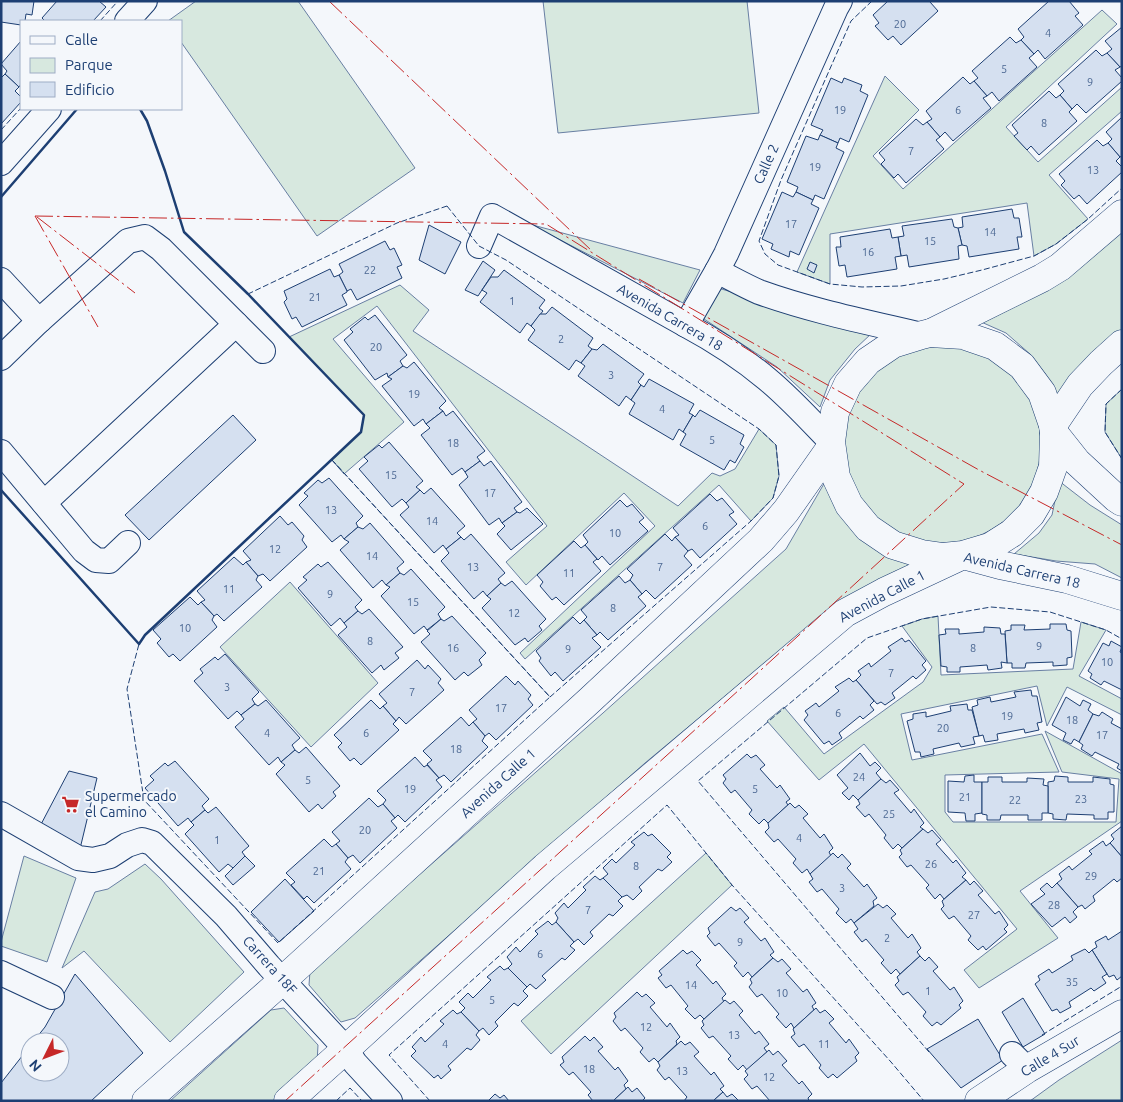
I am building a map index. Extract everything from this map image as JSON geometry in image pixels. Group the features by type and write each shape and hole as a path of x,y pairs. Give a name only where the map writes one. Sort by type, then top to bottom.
{"main road":[{"path":"831,445 835,412 848,384 868,361 893,344 926,334 1042,278 1060,267 1122,214"},
{"path":"926,334 963,335 995,346 1022,366 1042,394 1053,429 1077,462 1122,502"},
{"path":"963,555 990,547 1012,533 1031,514 1044,492 1052,467 1053,429 1080,386 1122,344"},
{"name":"Avenida Carrera 18","path":"831,445 836,477 849,505 868,528 893,545 922,554 943,557 963,555 1067,579 1122,596"},
{"name":"Avenida Calle 1","path":"146,1101 283,980 590,700 761,540 786,511 831,445"},
{"name":"Avenida Calle 1","path":"288,1101 545,867 845,613 884,592 963,555"},
{"name":"Calle 4 Sur","path":"979,1101 1020,1062 1122,1014"}],"street":[{"path":"128,20 145,1"},
{"name":"Calle 2","path":"686,324 717,272 840,1"},
{"path":"1,163 48,110"},
{"name":"Avenida Carrera 18","path":"479,246 492,216 686,324 710,338 767,378 800,409 831,445"},
{"path":"1,358 128,241 145,237 161,249 263,351"},
{"path":"717,272 757,291 794,303 830,313 926,334"},
{"path":"1,280 39,321"},
{"path":"44,503 236,324"},
{"path":"1,452 84,551 96,560 108,561 128,543"},
{"name":"Carrera 18F","path":"1,814 78,858 93,860 110,856 127,845 142,840 152,843 233,909 283,980 390,1101"},
{"path":"1,973 52,997"}],"green space":[{"path":"196,1 298,1 415,168 317,236 182,43 182,20 169,20"},
{"path":"543,1 747,1 759,113 558,133"},
{"path":"1102,10 1117,24 1006,127 1038,162 1122,87 1122,111 1049,175 1088,219 1056,244 1034,256 1027,203 830,234 830,284 797,272 885,76 919,110 873,156 903,189"},
{"path":"529,224 700,270 683,303"},
{"path":"1122,228 1122,334 1061,406 1046,375 1030,354 1006,333 979,321"},
{"path":"400,285 429,310 413,331 678,506 712,473 720,476 735,469 759,429 776,445 779,476 773,498 751,521 719,485 525,659 520,653 655,526 624,493 526,585 506,562 547,526 377,306 333,339 404,422 344,474 332,460 361,432 364,415 289,337"},
{"path":"718,288 872,333 855,349 830,380 820,407 777,367 704,319"},
{"path":"942,345 971,349 989,357 1012,374 1029,397 1037,415 1041,444 1037,473 1029,491 1012,514 989,531 971,539 942,543 913,539 895,531 872,514 855,491 847,473 843,444 847,415 855,397 872,374 895,357 913,349"},
{"path":"1122,389 1122,459 1105,432 1106,404"},
{"path":"1059,481 1090,505 1122,525 1122,578 1095,564 1056,561 1014,554 1039,533 1052,515"},
{"path":"825,482 914,565 836,604 645,763 355,1018 341,1022 309,985 310,971 786,549"},
{"path":"290,582 378,683 311,747 220,647"},
{"path":"938,616 941,675 1073,669 1081,622 1106,630 1079,676 1122,699 1122,715 1067,687 1047,726 1037,686 901,714 912,760 1042,734 1059,772 945,775 945,812 953,822 1116,822 1119,779 1062,772 1045,731 1122,774 1122,821 1020,891 1058,938 979,988 964,970 1017,929 864,744 819,780 767,721 784,707 824,754 923,682 932,667 902,626"},
{"path":"706,853 732,885 551,1054 521,1021"},
{"path":"24,856 76,878 47,962 1,946"},
{"path":"145,864 161,879 244,972 170,1042 84,951 62,968 95,892 108,889"},
{"path":"284,1008 318,1045 317,1063 273,1101 170,1101 271,1010"},
{"path":"1122,1040 1122,1101 1030,1101 1059,1080"}],"building":[{"path":"1,1 34,1 32,15 26,14 25,20 20,20 20,25 1,22"},
{"path":"57,1 99,1 106,7 94,20 44,20 42,18"},
{"path":"888,1 931,1 938,11 901,45 893,36 888,40 875,26 879,23 873,15"},
{"path":"1049,1 1069,1 1079,13 1075,16 1083,25 1045,59 1038,50 1034,54 1021,40 1024,37 1018,29"},
{"path":"1122,27 1122,66 1120,67 1107,53 1112,49 1105,41"},
{"path":"1010,37 1016,43 1021,40 1034,54 1029,58 1037,67 999,101 992,92 987,96 974,81 978,78 972,71"},
{"path":"20,42 19,87 5,74 7,71 1,64"},
{"path":"1096,50 1102,56 1107,53 1120,67 1115,70 1122,78 1122,81 1086,113 1077,104 1072,109 1060,95 1064,91 1058,84"},
{"path":"5,74 19,87 15,91 20,96 20,103 1,124 1,78"},
{"path":"963,77 970,84 974,81 987,96 983,98 991,108 953,141 945,132 940,137 927,122 932,119 926,111"},
{"path":"831,78 842,83 844,78 862,85 860,91 868,95 849,142 840,138 838,143 820,135 823,130 811,125"},
{"path":"1049,91 1056,98 1060,95 1072,109 1069,112 1077,121 1039,155 1031,146 1027,150 1014,136 1018,133 1012,125"},
{"path":"1122,117 1122,156 1120,157 1108,143 1112,139 1106,132"},
{"path":"916,119 923,125 927,122 940,137 936,140 944,149 906,183 898,174 894,178 881,164 885,160 879,153"},
{"path":"820,135 838,143 836,148 844,152 824,199 815,195 813,200 796,192 798,187 787,182 806,136 818,140"},
{"path":"1097,140 1103,146 1108,143 1120,157 1116,161 1122,167 1122,172 1087,204 1079,195 1074,199 1061,185 1065,181 1059,174"},
{"path":"782,192 793,197 796,192 813,200 811,204 819,208 799,255 790,251 789,257 771,249 773,244 762,239"},
{"path":"1012,209 1014,218 1019,218 1022,237 1017,237 1019,249 969,257 967,246 962,245 958,228 963,227 962,217"},
{"path":"952,219 954,227 958,228 962,245 958,246 959,259 909,267 907,255 901,256 898,237 904,236 902,226"},
{"path":"429,225 461,242 445,274 419,260"},
{"path":"890,229 892,238 898,237 901,256 895,257 897,269 847,277 845,265 839,266 836,247 841,247 840,237"},
{"path":"385,241 390,250 394,248 402,265 397,267 402,278 357,300 351,289 347,291 339,275 343,272 339,264"},
{"path":"483,261 495,270 478,296 465,290"},
{"path":"810,262 817,265 814,273 807,269"},
{"path":"330,269 334,277 339,275 347,291 342,295 347,305 302,327 296,317 292,319 284,302 287,299 284,291"},
{"path":"504,270 545,300 539,308 543,311 531,326 527,323 520,333 480,302 487,293 482,290 491,277 498,277"},
{"path":"552,307 593,338 588,346 592,349 581,363 576,360 569,370 528,340 535,330 531,326 540,314 546,314"},
{"path":"375,315 407,355 400,361 403,366 388,377 387,373 375,380 344,340 353,332 350,329 365,317 368,320"},
{"path":"603,344 644,374 638,382 641,385 631,400 626,396 619,406 578,376 585,366 581,363 592,349 597,350"},
{"path":"414,362 446,401 439,408 443,411 426,424 423,419 414,426 382,386 392,379 388,377 403,366 407,368"},
{"path":"649,379 694,404 689,413 693,415 683,432 679,429 673,440 629,414 635,403 631,400 641,385 644,387"},
{"path":"700,410 744,435 740,444 744,447 735,463 730,460 724,470 680,445 686,434 683,432 693,415 695,417"},
{"path":"443,411 446,416 453,411 485,451 477,457 480,461 465,472 462,468 452,475 421,435 430,428 426,424"},
{"path":"233,415 256,440 149,540 125,515"},
{"path":"389,442 423,481 416,487 420,490 406,503 402,499 392,507 359,469 368,461 364,457 379,445 382,448"},
{"path":"480,461 484,466 491,461 522,502 514,508 517,512 502,523 499,518 489,525 459,485 468,477 465,472"},
{"path":"329,478 363,516 356,523 358,527 344,539 341,535 332,542 299,505 308,496 304,493 318,480 322,483"},
{"path":"431,488 465,526 457,533 461,537 446,549 443,545 434,553 400,515 409,507 406,503 420,490 424,494"},
{"path":"710,494 717,501 722,498 734,512 729,515 737,524 700,558 692,549 688,551 675,537 679,535 673,528"},
{"path":"620,500 627,507 632,504 644,518 639,522 648,531 610,565 602,556 598,560 585,545 588,542 583,535"},
{"path":"527,508 543,524 511,550 497,534 505,526 502,523 517,512 520,513"},
{"path":"280,516 288,525 292,522 304,536 302,540 307,547 270,581 263,574 258,576 246,562 251,560 243,551"},
{"path":"370,523 404,562 397,568 400,573 386,585 382,580 373,588 340,550 349,542 344,539 358,527 363,529"},
{"path":"471,534 505,573 498,579 501,583 487,596 483,591 474,599 441,561 449,553 446,549 461,537 464,540"},
{"path":"665,534 672,541 675,537 688,551 684,556 692,565 655,599 646,590 642,594 630,580 633,575 627,569"},
{"path":"574,541 581,548 585,545 597,559 593,562 601,571 564,605 556,597 552,600 540,586 543,582 537,575"},
{"path":"234,557 243,565 246,562 258,576 256,580 262,587 224,621 217,614 214,616 201,602 205,600 197,591"},
{"path":"328,562 362,600 355,607 358,611 344,623 340,618 331,626 298,588 307,580 303,577 318,564 321,567"},
{"path":"411,569 445,607 438,614 441,619 427,630 424,626 414,634 381,596 390,587 386,585 400,573 404,575"},
{"path":"619,576 625,583 630,580 642,594 638,597 646,606 608,640 600,632 597,635 584,620 587,617 581,610"},
{"path":"512,581 546,619 539,626 542,630 528,642 525,638 515,645 482,608 491,599 487,596 501,583 505,586"},
{"path":"190,597 198,605 201,602 214,616 212,620 217,627 180,661 173,654 169,657 157,643 161,639 153,630"},
{"path":"369,609 403,647 395,653 399,658 384,670 381,665 372,673 338,635 347,627 344,623 358,611 362,614"},
{"path":"452,616 486,653 479,660 482,665 468,676 464,672 455,680 421,642 430,634 427,631 441,619 444,621"},
{"path":"573,617 580,624 584,620 597,635 592,638 601,647 563,681 555,672 551,676 539,661 541,658 536,651"},
{"path":"1050,624 1066,624 1067,630 1071,631 1072,657 1067,658 1067,665 1053,666 1053,662 1026,663 1025,668 1012,668 1012,663 1007,663 1005,631 1011,630 1011,625 1025,625 1024,630 1050,629"},
{"path":"984,627 1000,628 1001,634 1005,634 1007,663 1001,662 1002,668 988,670 987,665 960,667 960,672 947,672 947,667 941,666 939,635 946,634 945,629 959,629 959,634 984,632"},
{"path":"902,638 905,642 909,640 926,661 922,665 926,670 916,679 913,676 892,693 895,698 885,705 881,702 877,704 856,680 861,675 858,671 869,663 871,667 891,651 888,647"},
{"path":"1111,641 1122,647 1120,652 1122,653 1122,690 1104,681 1101,685 1090,678 1092,674 1088,671 1103,643 1109,646"},
{"path":"225,654 259,692 252,699 255,704 241,715 237,711 228,719 194,681 203,673 200,669 215,657 218,660"},
{"path":"417,660 425,669 428,665 441,679 438,683 444,690 406,724 399,717 396,721 383,706 387,703 379,694"},
{"path":"506,676 515,685 518,681 531,695 528,699 533,705 496,740 489,733 485,736 473,722 477,719 469,710"},
{"path":"849,678 853,682 856,680 874,701 870,705 874,710 863,719 860,716 839,733 842,738 832,745 829,741 824,744 804,720 808,715 805,711 816,703 819,707 839,691 835,687"},
{"path":"1031,690 1032,696 1037,696 1042,722 1037,723 1039,730 1025,733 1024,729 997,734 998,740 985,742 983,735 979,736 972,707 978,705 977,700 990,697 991,702 1016,697 1014,692"},
{"path":"1066,697 1080,706 1083,700 1091,704 1088,710 1093,714 1079,742 1074,739 1071,744 1063,740 1066,733 1052,725"},
{"path":"266,700 300,738 292,745 295,750 281,762 278,757 269,765 235,727 244,719 241,715 255,704 258,706"},
{"path":"371,700 380,709 383,706 396,721 393,724 399,730 361,765 354,758 350,761 338,747 342,743 334,735"},
{"path":"967,704 968,710 972,710 979,736 973,737 975,744 961,747 959,743 933,749 934,754 921,757 920,752 915,752 907,721 913,719 913,714 926,712 926,717 951,711 950,706"},
{"path":"1102,712 1113,719 1111,723 1122,729 1122,771 1117,768 1119,764 1095,752 1092,756 1081,749 1083,745 1079,742 1093,714 1099,716"},
{"path":"461,717 469,726 473,722 485,736 482,741 488,747 451,782 444,775 439,778 427,764 432,760 423,751"},
{"path":"306,747 340,786 333,792 336,796 322,809 318,804 309,812 276,774 285,765 281,762 295,750 299,753"},
{"path":"860,753 870,766 875,762 881,768 876,773 881,779 858,800 853,795 849,800 842,793 848,788 837,775"},
{"path":"747,754 751,758 756,755 765,765 760,769 777,788 780,785 790,799 786,802 788,805 768,823 764,819 759,824 749,814 752,810 735,790 731,793 723,783 726,779 723,775"},
{"path":"415,757 424,767 427,765 439,778 436,780 442,787 405,822 398,815 395,818 383,804 386,800 377,791"},
{"path":"175,761 209,799 202,806 205,810 191,822 188,818 178,826 145,788 154,780 150,776 165,763 168,766"},
{"name":"Supermercado el Camino","path":"69,771 97,778 79,853 38,830"},
{"path":"974,775 974,782 982,782 982,813 975,814 975,821 966,821 965,813 948,812 948,781 964,782 965,776"},
{"path":"1055,776 1068,777 1068,782 1093,782 1093,777 1110,779 1110,784 1114,785 1114,812 1108,812 1108,819 1094,819 1094,815 1067,814 1066,820 1053,819 1053,814 1048,813 1048,782 1054,781"},
{"path":"988,777 1002,777 1002,782 1027,782 1027,778 1044,779 1043,785 1048,786 1048,813 1042,813 1042,820 1028,820 1028,815 1001,815 1000,820 987,820 987,815 982,814 982,782 988,782"},
{"path":"881,779 886,783 890,780 899,790 894,793 911,813 914,809 924,823 920,827 923,829 902,848 898,844 893,849 884,838 886,835 869,814 865,817 856,807 860,804 858,800"},
{"path":"369,798 378,807 383,804 395,818 391,821 397,828 360,863 353,855 348,858 336,844 340,841 332,832"},
{"path":"790,803 795,808 799,805 808,814 803,818 820,838 824,834 833,848 829,852 831,856 810,874 807,869 802,873 793,863 796,859 778,839 774,842 765,832 769,828 768,823"},
{"path":"216,807 249,846 242,852 245,856 233,868 228,864 219,872 185,834 194,825 191,822 205,810 208,813"},
{"path":"1122,826 1122,857 1110,843 1114,839 1111,835"},
{"path":"923,829 928,833 932,830 941,840 936,844 953,863 956,860 966,873 962,877 966,880 944,899 940,894 935,899 926,888 929,885 911,865 907,867 899,857 902,854 900,850"},
{"path":"644,832 648,836 652,834 671,853 667,857 672,862 662,871 658,869 639,887 642,891 633,900 627,895 622,897 603,878 608,874 603,868 612,859 616,863 635,845 631,842"},
{"path":"324,839 332,847 336,844 348,858 345,862 351,869 314,903 307,896 304,899 291,885 295,882 286,873"},
{"path":"1103,841 1106,846 1110,843 1122,857 1122,878 1117,882 1114,879 1093,896 1095,901 1085,909 1082,905 1078,907 1057,883 1062,879 1059,874 1069,866 1072,870 1092,854 1089,851"},
{"path":"833,853 838,858 842,854 851,864 847,868 864,887 867,884 877,898 873,901 874,906 854,923 851,919 846,923 836,913 839,909 822,889 817,892 809,882 813,879 810,874"},
{"path":"245,856 255,866 233,885 225,876"},
{"path":"595,876 600,880 603,878 622,897 618,901 623,906 613,916 609,914 590,932 593,936 584,945 578,939 574,942 556,922 558,918 555,913 564,903 568,908 586,890 583,887"},
{"path":"285,879 314,911 279,942 251,912"},
{"path":"966,880 970,885 974,881 983,891 978,895 995,914 999,911 1008,925 1004,929 1007,932 986,950 983,946 978,950 968,940 971,936 954,916 949,919 941,909 944,906 942,901"},
{"path":"1047,883 1052,888 1057,883 1078,907 1073,912 1077,917 1070,923 1065,917 1052,927 1031,904 1045,894 1040,889"},
{"path":"878,904 883,908 887,905 896,914 891,918 908,938 912,934 921,948 917,952 920,956 900,974 896,969 891,974 881,963 884,960 866,939 862,942 854,932 858,929 854,923"},
{"path":"731,907 736,911 740,908 749,918 744,922 761,941 765,938 774,952 770,955 773,958 752,977 748,972 743,977 734,966 737,963 719,943 715,946 707,936 710,933 708,928"},
{"path":"548,921 552,925 556,922 574,942 570,946 575,950 565,960 562,958 542,976 546,980 536,989 530,984 527,987 508,968 512,964 507,957 516,947 520,952 538,934 535,931"},
{"path":"1122,931 1122,976 1117,980 1114,975 1109,977 1092,950 1097,947 1095,942 1106,936 1108,940"},
{"path":"1085,949 1089,953 1092,950 1107,974 1102,977 1106,983 1094,991 1091,988 1069,1002 1071,1007 1060,1013 1057,1009 1052,1011 1035,984 1040,980 1038,976 1049,969 1052,973 1073,960 1071,956"},
{"path":"683,950 687,954 692,951 701,960 696,965 713,984 716,981 726,994 722,998 724,1002 704,1019 700,1015 695,1019 685,1009 688,1006 671,985 666,988 658,978 662,975 659,971"},
{"path":"920,956 925,961 929,957 938,967 933,971 950,990 954,987 963,1001 959,1005 961,1008 941,1025 937,1022 932,1026 923,1016 926,1012 908,992 903,995 895,985 899,981 897,977"},
{"path":"773,958 778,962 782,959 791,969 786,973 803,992 807,989 816,1003 812,1006 814,1010 794,1028 791,1023 786,1028 776,1017 779,1014 762,994 757,997 749,987 752,983 750,979"},
{"path":"500,966 504,970 508,968 527,987 523,991 528,996 518,1006 514,1003 495,1022 498,1026 489,1035 483,1028 479,1031 461,1012 465,1008 459,1002 468,993 473,998 491,980 487,977"},
{"path":"75,974 143,1053 91,1101 1,1101 1,1083 20,1059 20,1082 70,1082 70,1032 41,1032"},
{"path":"637,992 642,997 646,994 655,1003 650,1007 667,1027 670,1023 680,1037 676,1041 677,1044 658,1062 654,1058 649,1062 640,1052 643,1048 625,1028 621,1031 613,1021 616,1017 614,1013"},
{"path":"1023,998 1045,1034 1023,1047 1002,1012"},
{"path":"725,1000 730,1004 734,1001 743,1011 739,1015 755,1034 759,1031 769,1044 764,1048 767,1052 747,1070 743,1065 738,1070 728,1059 731,1056 713,1036 709,1038 701,1028 704,1025 702,1021"},
{"path":"816,1008 820,1013 825,1010 834,1019 829,1023 846,1043 849,1039 859,1053 855,1057 857,1061 837,1078 833,1074 828,1078 819,1068 821,1065 804,1044 799,1047 791,1037 795,1034 793,1029"},
{"path":"453,1010 457,1014 461,1012 479,1031 476,1035 480,1040 471,1050 467,1048 448,1066 451,1070 441,1079 438,1075 434,1078 411,1056 416,1051 412,1047 421,1037 425,1042 444,1024 440,1021"},
{"path":"978,1019 1003,1060 961,1088 927,1049"},
{"path":"585,1036 590,1041 594,1037 603,1047 598,1051 615,1070 618,1067 628,1081 624,1085 626,1089 613,1101 593,1101 588,1095 591,1092 573,1072 569,1075 560,1065 564,1062 562,1057"},
{"path":"681,1041 685,1045 690,1042 699,1052 694,1056 711,1075 714,1072 724,1086 720,1089 723,1092 713,1101 684,1101 687,1097 669,1077 665,1080 657,1070 660,1066 658,1062"},
{"path":"769,1050 773,1055 778,1051 787,1061 782,1065 799,1084 802,1081 812,1094 808,1098 809,1101 770,1101 757,1086 752,1089 744,1079 748,1075 745,1071"},
{"path":"628,1087 632,1092 637,1088 645,1098 642,1101 613,1101"},
{"path":"723,1092 727,1097 732,1094 739,1101 713,1101"},
{"path":"495,1094 500,1098 504,1095 509,1101 488,1101"}],"fence":[{"path":"101,20 118,1"},
{"path":"872,1 851,21 781,180 759,241 765,254 778,265 830,284 862,287 901,286 944,279 1034,256 1056,244 1088,219 1122,188"},
{"path":"1,130 20,109"},
{"path":"447,206 479,246 506,260 759,429 776,445 779,476 773,498 751,521 550,697 332,460 361,432 364,415 248,294 397,223 447,206"},
{"path":"1122,389 1106,404 1105,432 1122,459"},
{"path":"332,460 550,697 278,943 144,800 127,689 139,644 145,635 332,460"},
{"path":"929,1052 698,781 867,638 922,619 991,607 1050,612 1106,630 1122,639"},
{"path":"430,1101 389,1055 667,805 732,885 924,1101"},
{"path":"1042,1035 1122,986"},
{"path":"336,1101 350,1088 362,1101"}],"wall":[{"path":"1,197 76,110"},
{"path":"1,490 139,644 145,635 361,432 364,415 248,294 184,232 165,171 147,121 141,110"}],"power":[{"path":"329,1 592,251"},
{"path":"35,216 546,224 964,484 285,1101"},
{"path":"35,216 98,327"},
{"path":"37,217 135,293"},
{"path":"639,279 979,470 1122,545"}],"place":[{"name":"Supermercado el Camino","path":"71,804"}]}
